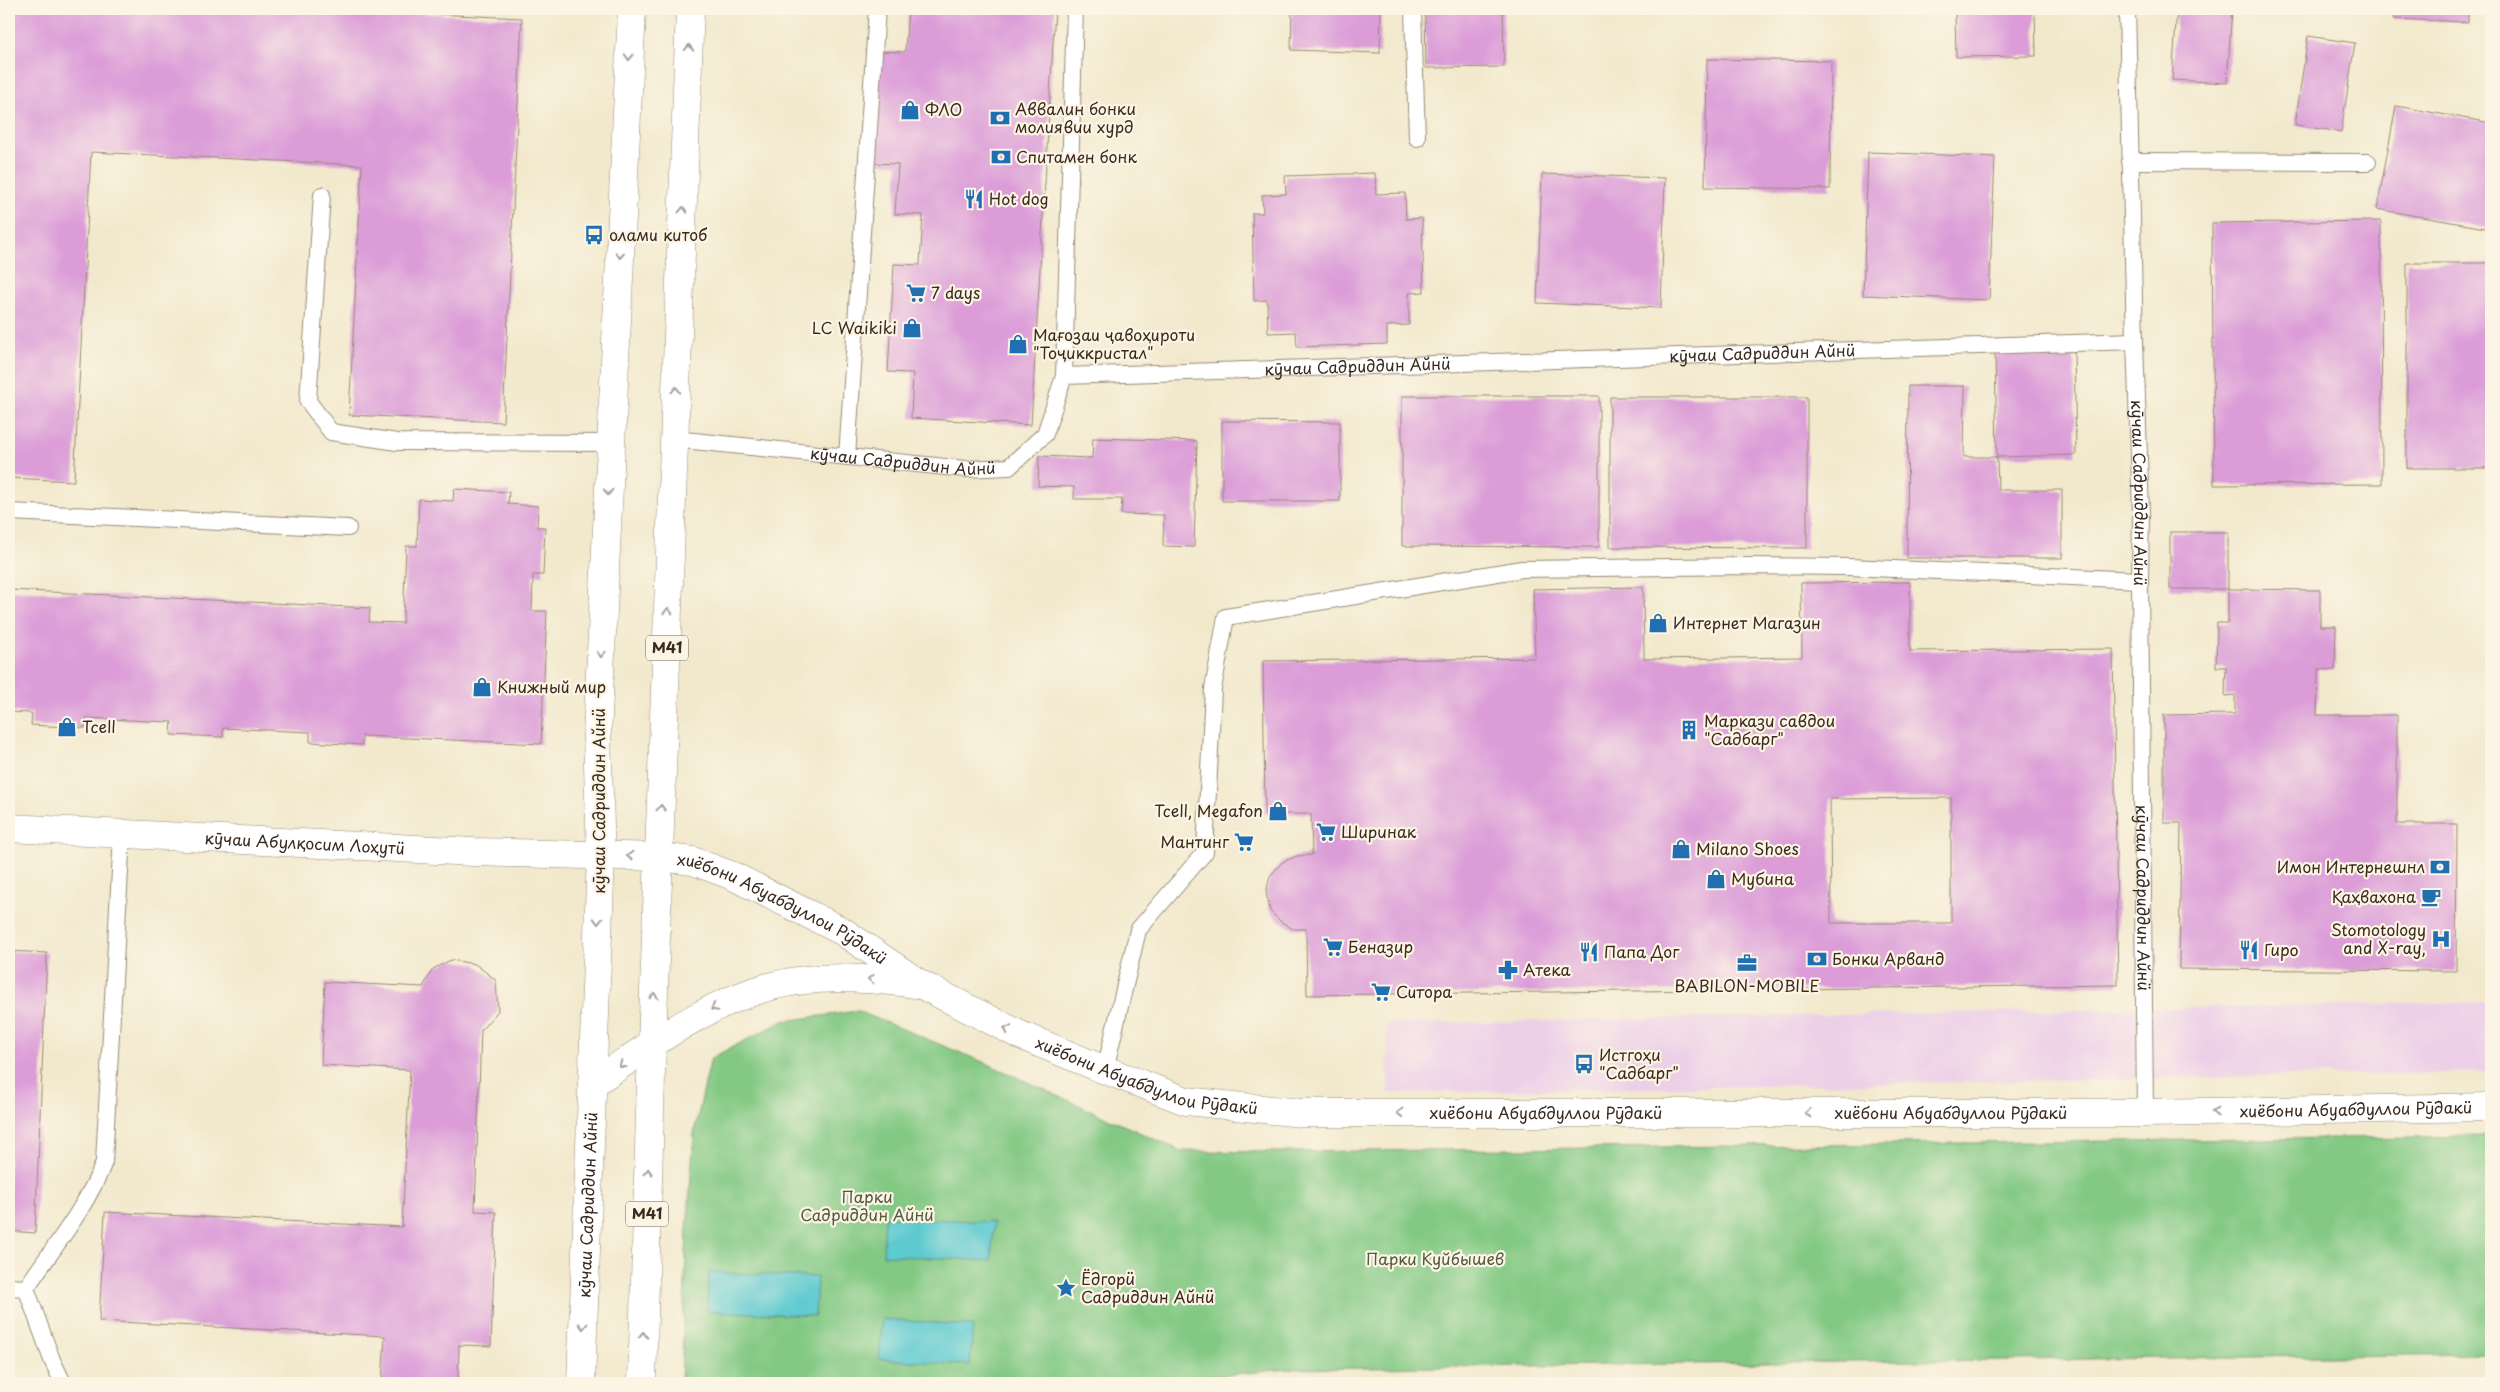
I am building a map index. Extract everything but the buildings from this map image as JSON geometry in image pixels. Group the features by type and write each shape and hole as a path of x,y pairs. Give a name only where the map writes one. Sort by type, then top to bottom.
{"main road":[{"name":"кӯчаи Садриддин Айнӣ","path":"581,1383 601,855 597,736 632,9"},
{"path":"674,439 690,9"},
{"name":"M41","path":"642,1383 674,439"},
{"name":"кӯчаи Абулқосим Лоҳутӣ","path":"9,828 464,852 660,857"},
{"name":"хиёбони Абуабдуллои Рӯдакӣ","path":"660,857 693,861 748,883 842,931 920,984 1020,1035 1186,1101 1302,1113 2145,1113 2491,1107"},
{"path":"592,1084 715,1007 773,985 857,978 920,984"}],"lane":[{"path":"848,457 877,9"},
{"path":"1064,376 1075,9"},
{"path":"1413,9 1417,138"},
{"path":"2127,9 2135,341"},
{"path":"2130,160 2368,162"},
{"path":"322,195 308,401 332,432 397,442 610,443"},
{"name":"кӯчаи Садриддин Айнӣ","path":"674,439 965,470 1009,467 1046,434 1064,376 2135,341 2141,513 2145,1113"},
{"path":"9,512 348,528"},
{"path":"1105,1070 1138,930 1205,852 1212,689 1226,616 1522,569 1748,566 1849,568 2140,580"},
{"path":"26,1288 98,1178 104,1162 122,834"},
{"path":"9,1287 26,1288"},
{"path":"26,1288 52,1360 63,1383"}],"shaded area":[{"path":"2491,1002 2491,1072 1388,1093 1387,1024"}],"green space":[{"path":"858,1011 983,1062 1181,1151 1286,1152 2491,1136 2491,1354 1289,1369 1171,1380 1157,1383 681,1383 687,1230 694,1133 711,1058 783,1021"}],"water":[{"path":"885,1217 994,1222 991,1261 883,1255"},
{"path":"709,1272 817,1277 815,1316 707,1311"},
{"path":"882,1319 973,1326 970,1365 879,1359"}],"place":[{"name":"ФЛО","path":"910,110"},
{"name":"Аввалин бонки молиявии хурд","path":"1000,118"},
{"name":"Спитамен бонк","path":"1001,157"},
{"name":"Hot dog","path":"974,199"},
{"name":"олами китоб","path":"594,235"},
{"name":"7 days","path":"916,293"},
{"name":"LC Waikiki","path":"912,328"},
{"name":"Мағозаи ҷавоҳироти \"Тоҷиккристал\"","path":"1018,344"},
{"name":"Интернет Магазин","path":"1658,623"},
{"name":"Книжный мир","path":"482,687"},
{"name":"Tcell","path":"67,727"},
{"name":"Маркази савдои \"Садбарг\"","path":"1689,730"},
{"name":"Tcell, Megafon","path":"1278,811"},
{"name":"Ширинак","path":"1326,832"},
{"name":"Мантинг","path":"1244,842"},
{"name":"Milano Shoes","path":"1681,849"},
{"name":"Имон Интернешнл","path":"2440,867"},
{"name":"Мубина","path":"1716,879"},
{"name":"Қаҳвахона","path":"2431,897"},
{"name":"Stomotology and X-ray,","path":"2441,939"},
{"name":"Беназир","path":"1333,947"},
{"name":"Гиро","path":"2249,950"},
{"name":"Папа Дог","path":"1589,952"},
{"name":"Бонки Арванд","path":"1817,959"},
{"name":"BABILON-MOBILE","path":"1747,963"},
{"name":"Атека","path":"1508,970"},
{"name":"Ситора","path":"1381,992"},
{"name":"Истгоҳи \"Садбарг\"","path":"1584,1064"},
{"name":"Ёдгорӣ Садриддин Айнӣ","path":"1066,1288"}],"park label":[{"name":"Парки Садриддин Айнӣ","path":"867,1206"},
{"name":"Парки Куйбышев","path":"1435,1259"}]}
